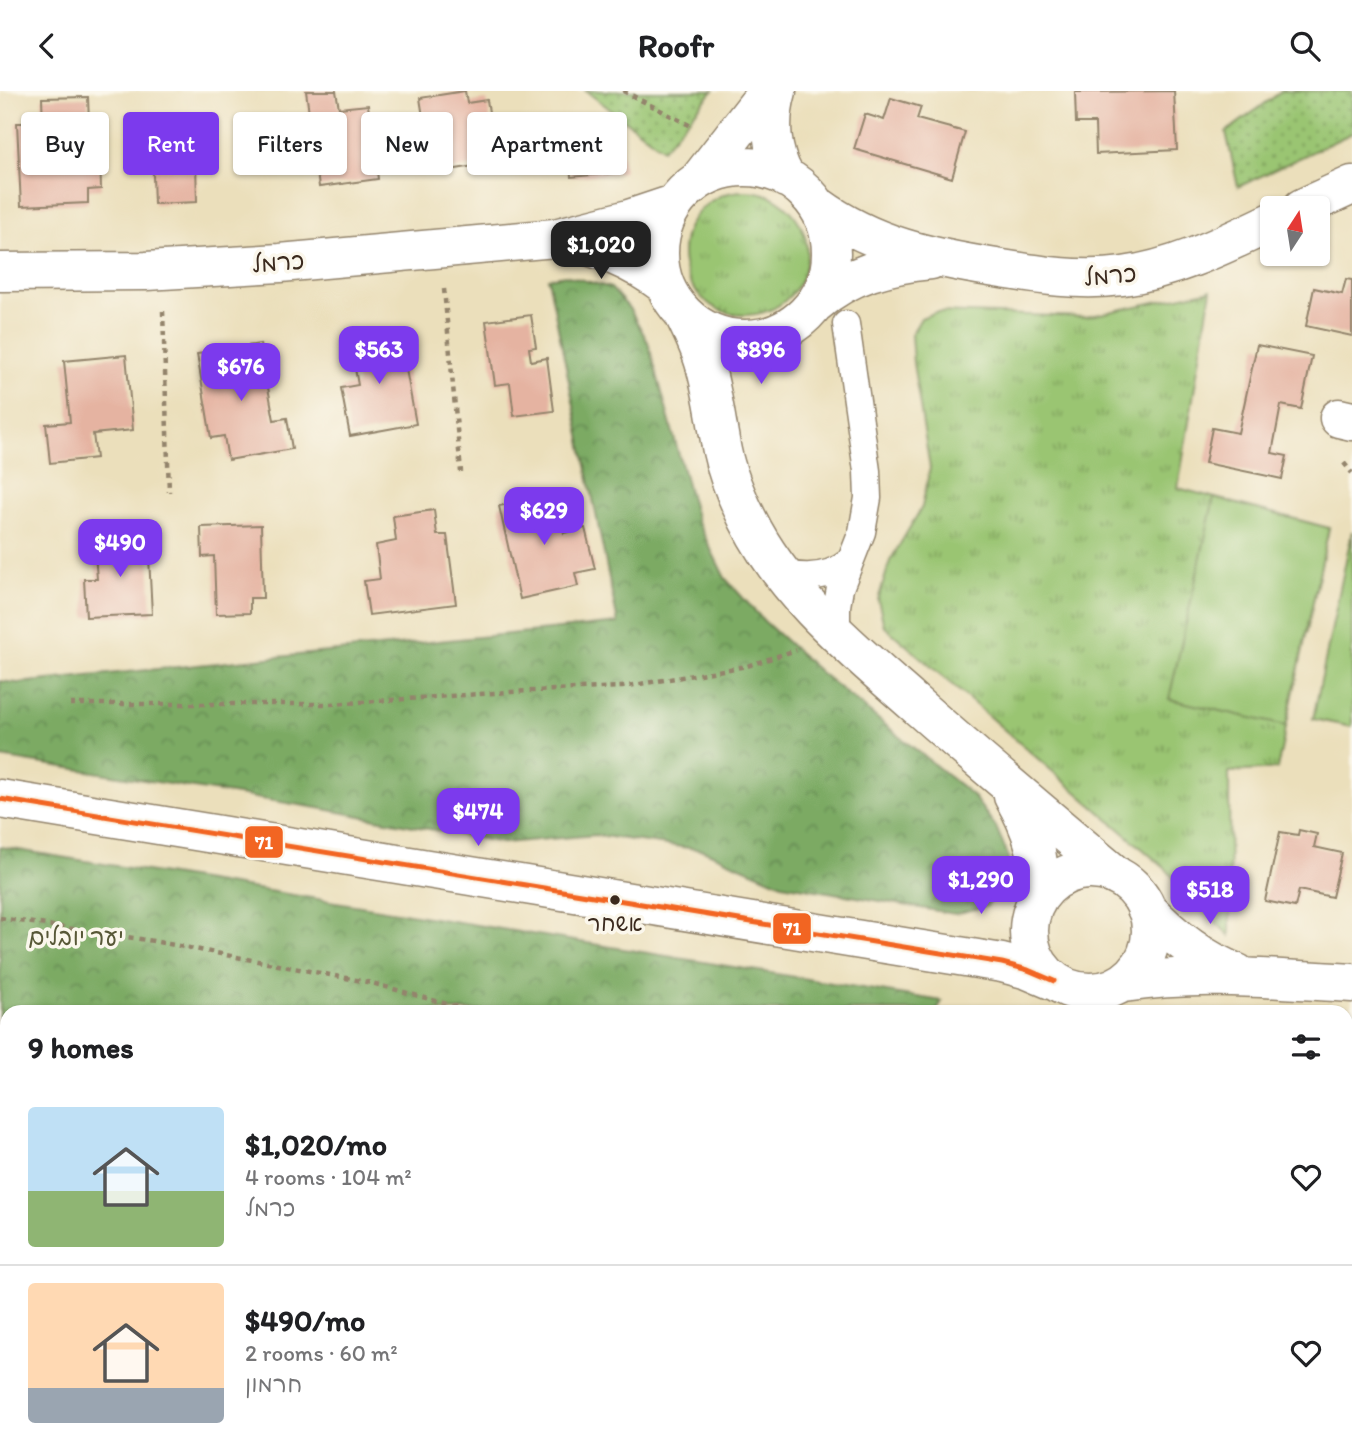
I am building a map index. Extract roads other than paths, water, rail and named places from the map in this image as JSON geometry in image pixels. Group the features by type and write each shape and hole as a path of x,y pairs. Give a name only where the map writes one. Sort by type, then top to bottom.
{"street":[{"path":"768,91 686,192 660,236 660,270 704,361 722,452 749,523 783,573 838,634 1005,783 1133,888 1146,908 1172,935 1218,965 1252,978"},
{"path":"777,91 772,128 786,178"},
{"path":"555,238 629,219 729,169 745,167 763,169 786,178 818,206 872,237 940,259"},
{"path":"1328,196 1352,185"},
{"path":"818,206 830,237 832,254 827,280 831,313"},
{"name":"כרמל","path":"940,259 1052,277 1074,279 1124,276 1184,261 1260,227"},
{"path":"555,238 610,252 636,265 710,332 727,338 769,336 831,313"},
{"name":"כרמל","path":"0,272 161,269 279,263 555,238"},
{"path":"831,313 843,282 871,271 904,263 940,259"},
{"path":"716,412 723,390 734,371 769,336"},
{"path":"1005,783 1028,822 1039,862 1037,901 1028,931 1033,954 1038,964 1055,981"},
{"path":"0,799 1002,963 1028,970 1077,991 1101,991 1123,983 1174,977 1352,983"},
{"path":"946,955 995,943 1014,930 1056,880 1078,871 1102,871 1118,877"},
{"path":"1123,983 1140,966 1150,944 1151,932 1146,908"}],"lane":[{"path":"831,313 868,486 865,522 838,597 838,634"},
{"path":"783,573 801,577 827,575 843,568 850,561"}],"place":[{"name":"אשחר","path":"615,900"}],"park label":[{"name":"יער יובלים","path":"76,936"}]}
